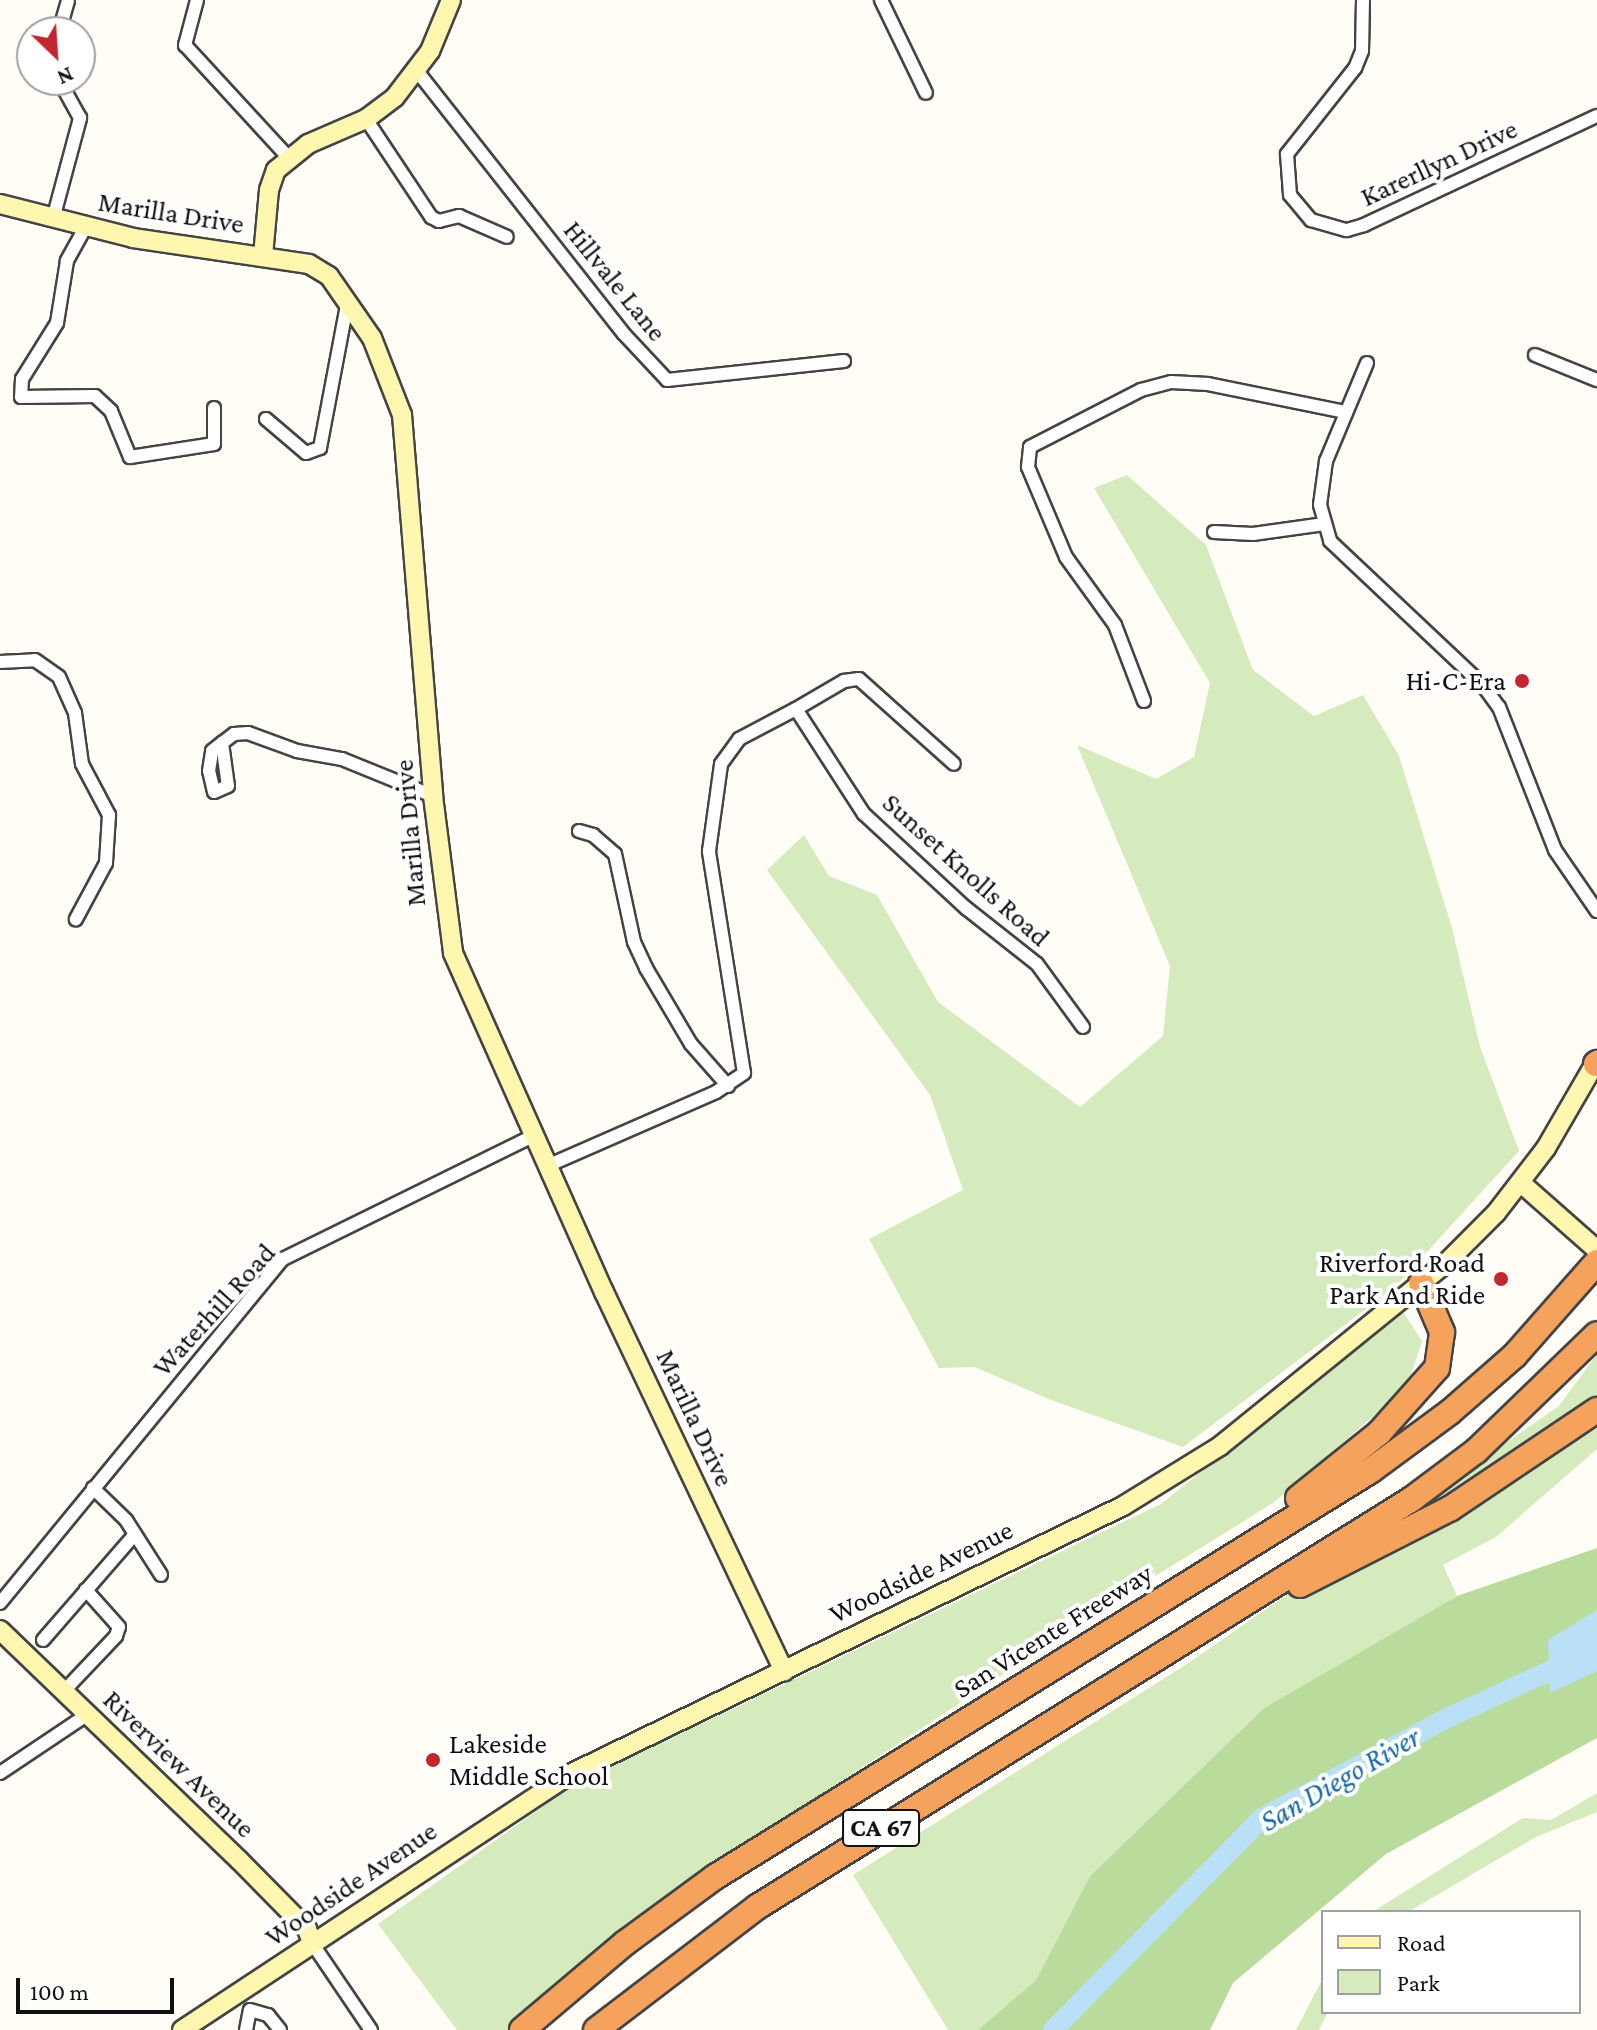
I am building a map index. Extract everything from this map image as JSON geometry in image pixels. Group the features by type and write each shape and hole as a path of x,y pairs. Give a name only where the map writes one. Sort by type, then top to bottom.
{"highway":[{"name":"San Vicente Freeway","path":"522,2030 625,1943 715,1877 1370,1471 1450,1412 1515,1355 1597,1262"},
{"path":"1086,1646 1332,1473 1420,1390 1443,1352 1442,1332 1421,1283"},
{"name":"CA 67","path":"596,2030 757,1907 1412,1499 1476,1451 1597,1334"},
{"path":"1179,1644 1451,1508 1597,1410"}],"street":[{"path":"197,0 185,45 288,157"},
{"path":"263,256 269,190 288,157 366,119 395,97 417,71 451,0"},
{"path":"881,0 926,93"},
{"name":"Karerllyn Drive","path":"1363,0 1362,51 1355,68 1287,154 1290,195 1311,220 1347,230 1364,225 1597,116"},
{"name":"Hillvale Lane","path":"417,71 624,334 667,380 844,361"},
{"path":"53,219 80,118 68,96"},
{"path":"366,119 431,217 439,221 459,216 507,237"},
{"name":"Marilla Drive","path":"0,204 85,228 263,256 322,270 349,300 384,362 402,415 433,796 453,953 533,1136 784,1671"},
{"path":"85,228 67,261 57,323 22,379 21,397 95,396 111,411 130,457 209,447 218,440 214,408"},
{"path":"266,419 306,453 320,448 349,300"},
{"path":"1535,355 1597,380"},
{"path":"1367,363 1326,461 1320,505 1330,541 1481,682 1499,707 1555,850 1597,911"},
{"path":"1144,701 1115,625 1066,557 1028,467 1030,447 1141,390 1171,382 1208,384 1346,412"},
{"path":"1214,532 1253,534 1324,524"},
{"path":"0,662 27,658 59,677 75,713 82,764 109,815 109,854 76,919"},
{"path":"547,1166 728,1086 744,1073 709,851 721,764 739,739 844,681 859,679 954,764"},
{"name":"Sunset Knolls Road","path":"796,709 864,814 966,908 1037,964 1083,1027"},
{"path":"222,743 234,734 248,733 342,759 433,796"},
{"path":"579,831 593,835 615,854 634,942 646,968 691,1044 728,1086"},
{"name":"Woodside Avenue","path":"182,2030 568,1775 1164,1484 1220,1446 1421,1283 1521,1183 1597,1062"},
{"name":"Waterhill Road","path":"0,1603 283,1259 533,1136"},
{"path":"1521,1183 1597,1250"},
{"path":"93,1488 135,1534 161,1575"},
{"path":"43,1640 135,1534"},
{"path":"64,1691 116,1636 119,1627 86,1590"},
{"name":"Riverview Avenue","path":"0,1630 307,1929 312,1943"},
{"path":"0,1773 88,1714"},
{"path":"312,1943 371,2030"},
{"path":"239,1992 250,2010 272,2017 280,2030"},
{"path":"246,2030 250,2010"}],"green space":[{"path":"1127,475 1206,545 1253,670 1314,716 1363,695 1399,756 1452,928 1480,1047 1519,1151 1395,1287 1183,1447 1051,1400 975,1367 939,1368 869,1239 963,1190 930,1095 767,870 804,835 829,876 877,895 938,1002 1080,1107 1163,1036 1170,966 1077,745 1156,779 1194,757 1210,683 1094,488"},
{"path":"1402,1310 1422,1341 1407,1387 1273,1503 1099,1611 745,1845 517,2030 457,2030 378,1924 573,1785 1161,1504"},
{"path":"1597,1354 1597,1449 1496,1537 1443,1565 1457,1596 1264,1708 1090,1876 1036,1980 978,2030 948,2030 853,1875 1190,1662 1559,1406"},
{"path":"1597,1548 1597,1738 1386,1854 1233,1983 1210,2030 978,2030 1036,1980 1090,1876 1264,1708 1457,1596"},
{"path":"1597,1793 1597,1812 1536,1837 1411,1910 1375,1910 1523,1818 1551,1820"},
{"path":"1321,1982 1321,2014 1327,2014 1319,2030 1296,2030"}],"water":[{"path":"1597,1610 1597,1671 1550,1693 1548,1640"}],"waterway":[{"name":"San Diego River","path":"1053,2030 1262,1818 1445,1719 1597,1649"}],"place":[{"name":"Hi-C-Era","path":"1522,681"},
{"name":"Riverford Road Park And Ride","path":"1501,1279"},
{"name":"Lakeside Middle School","path":"433,1760"}]}
